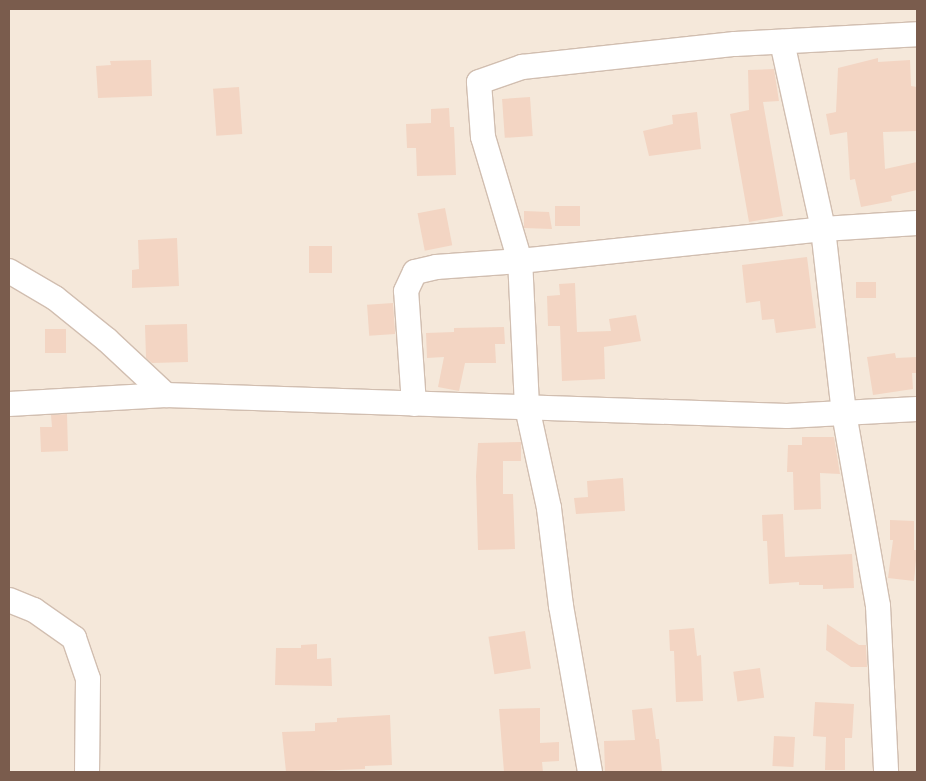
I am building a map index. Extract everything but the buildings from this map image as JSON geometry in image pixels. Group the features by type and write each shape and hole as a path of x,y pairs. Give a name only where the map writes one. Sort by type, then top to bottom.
{"street":[{"path":"590,772 561,606 549,508 527,407 520,261 483,137 479,82 522,67 735,44 917,34"},
{"path":"782,42 823,229 844,413 878,606 886,772"},
{"path":"414,404 406,292 415,272 436,267 520,261 823,229 917,223"},
{"path":"9,271 55,298 107,340 166,395"},
{"path":"9,404 166,395 787,416 917,409"},
{"path":"9,600 34,610 74,638 88,679 87,772"}],"shaded area":[{"path":"9,9 917,9 917,772 9,772"}]}
